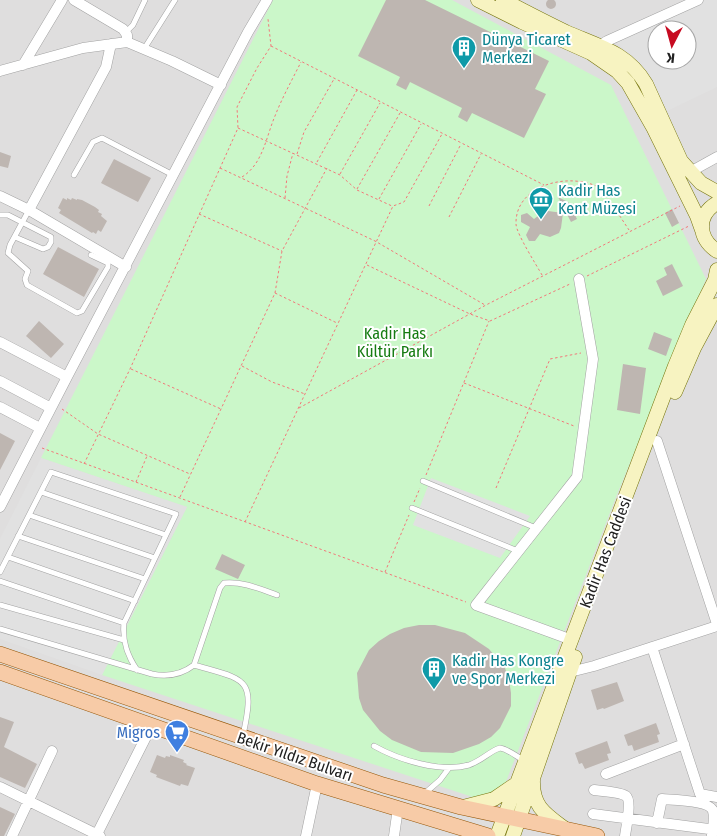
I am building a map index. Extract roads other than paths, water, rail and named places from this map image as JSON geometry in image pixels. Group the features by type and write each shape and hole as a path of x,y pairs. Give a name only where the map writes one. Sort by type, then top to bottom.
{"main road":[{"name":"Bekir Yıldız Bulvarı","path":"0,654 344,773 422,797 597,836"},
{"name":"Bekir Yıldız Bulvarı","path":"0,672 317,784 480,835"}],"street":[{"path":"23,65 62,0"},
{"path":"74,0 123,29 126,37 144,49 221,85"},
{"path":"0,507 267,0"},
{"path":"478,0 605,61 628,82 653,127 697,216 704,239 713,248 717,261"},
{"path":"503,0 565,31 601,46 629,62 639,73 681,161 701,183 717,192"},
{"path":"601,46 607,41 698,0"},
{"path":"0,71 84,48 111,44 126,37"},
{"path":"29,210 106,67 111,44"},
{"path":"690,172 717,157"},
{"path":"0,196 29,210 126,267"},
{"path":"702,230 702,221 705,213 711,206 717,203"},
{"name":"Kadir Has Caddesi","path":"513,836 511,818 517,784 525,761 675,366 692,325 715,280 717,270"},
{"path":"572,640 476,605 577,476 594,359 579,279"},
{"name":"Kadir Has Caddesi","path":"497,836 511,818 534,774 570,672 684,370 717,305"},
{"path":"0,354 3,343 67,377"},
{"path":"0,381 52,406"},
{"path":"0,407 40,428"},
{"path":"570,672 594,666 717,625 657,441"},
{"path":"652,647 700,794 717,797"},
{"path":"0,787 97,836 152,725"},
{"path":"606,774 684,744"},
{"path":"12,836 52,751"},
{"path":"534,774 534,790 538,806 567,830"},
{"path":"306,836 317,784"},
{"path":"461,807 494,799 517,784"},
{"path":"594,790 625,796 629,803 625,836"},
{"path":"593,814 714,832 713,810 703,803 662,799 657,823"},
{"path":"394,836 398,808"}],"lane":[{"path":"126,37 145,0"},
{"path":"144,49 174,0"},
{"path":"74,175 95,140 102,138 173,176"},
{"path":"29,210 8,249 8,253 28,271 25,279 27,285 77,312 84,310 108,267 108,263 91,255"},
{"path":"0,215 8,215 51,236 50,244 43,249 15,237"},
{"path":"0,572 51,472 176,514 124,623 122,632 124,640 129,656 137,670"},
{"path":"423,481 536,528"},
{"path":"41,492 166,535"},
{"path":"412,508 519,551"},
{"path":"29,515 155,558"},
{"path":"18,536 145,579"},
{"path":"8,557 135,601"},
{"path":"0,581 124,623"},
{"path":"0,629 137,670 159,675 173,675 184,672 194,665 220,588 224,583 244,584 277,595"},
{"path":"0,605 124,640"},
{"path":"194,665 232,676 244,685 248,693 249,709 242,738"},
{"path":"374,746 399,758 449,768 461,767 477,762 500,748 506,749 514,756 525,761"},
{"path":"422,797 440,780 449,768"}],"place":[{"name":"Dünya Ticaret Merkezi","path":"464,69"},
{"name":"Kadir Has Kent Müzesi","path":"541,220"},
{"name":"Kadir Has Kongre ve Spor Merkezi","path":"434,690"},
{"name":"Migros","path":"177,753"}],"park label":[{"name":"Kadir Has Kültür Parkı","path":"395,342"}]}
